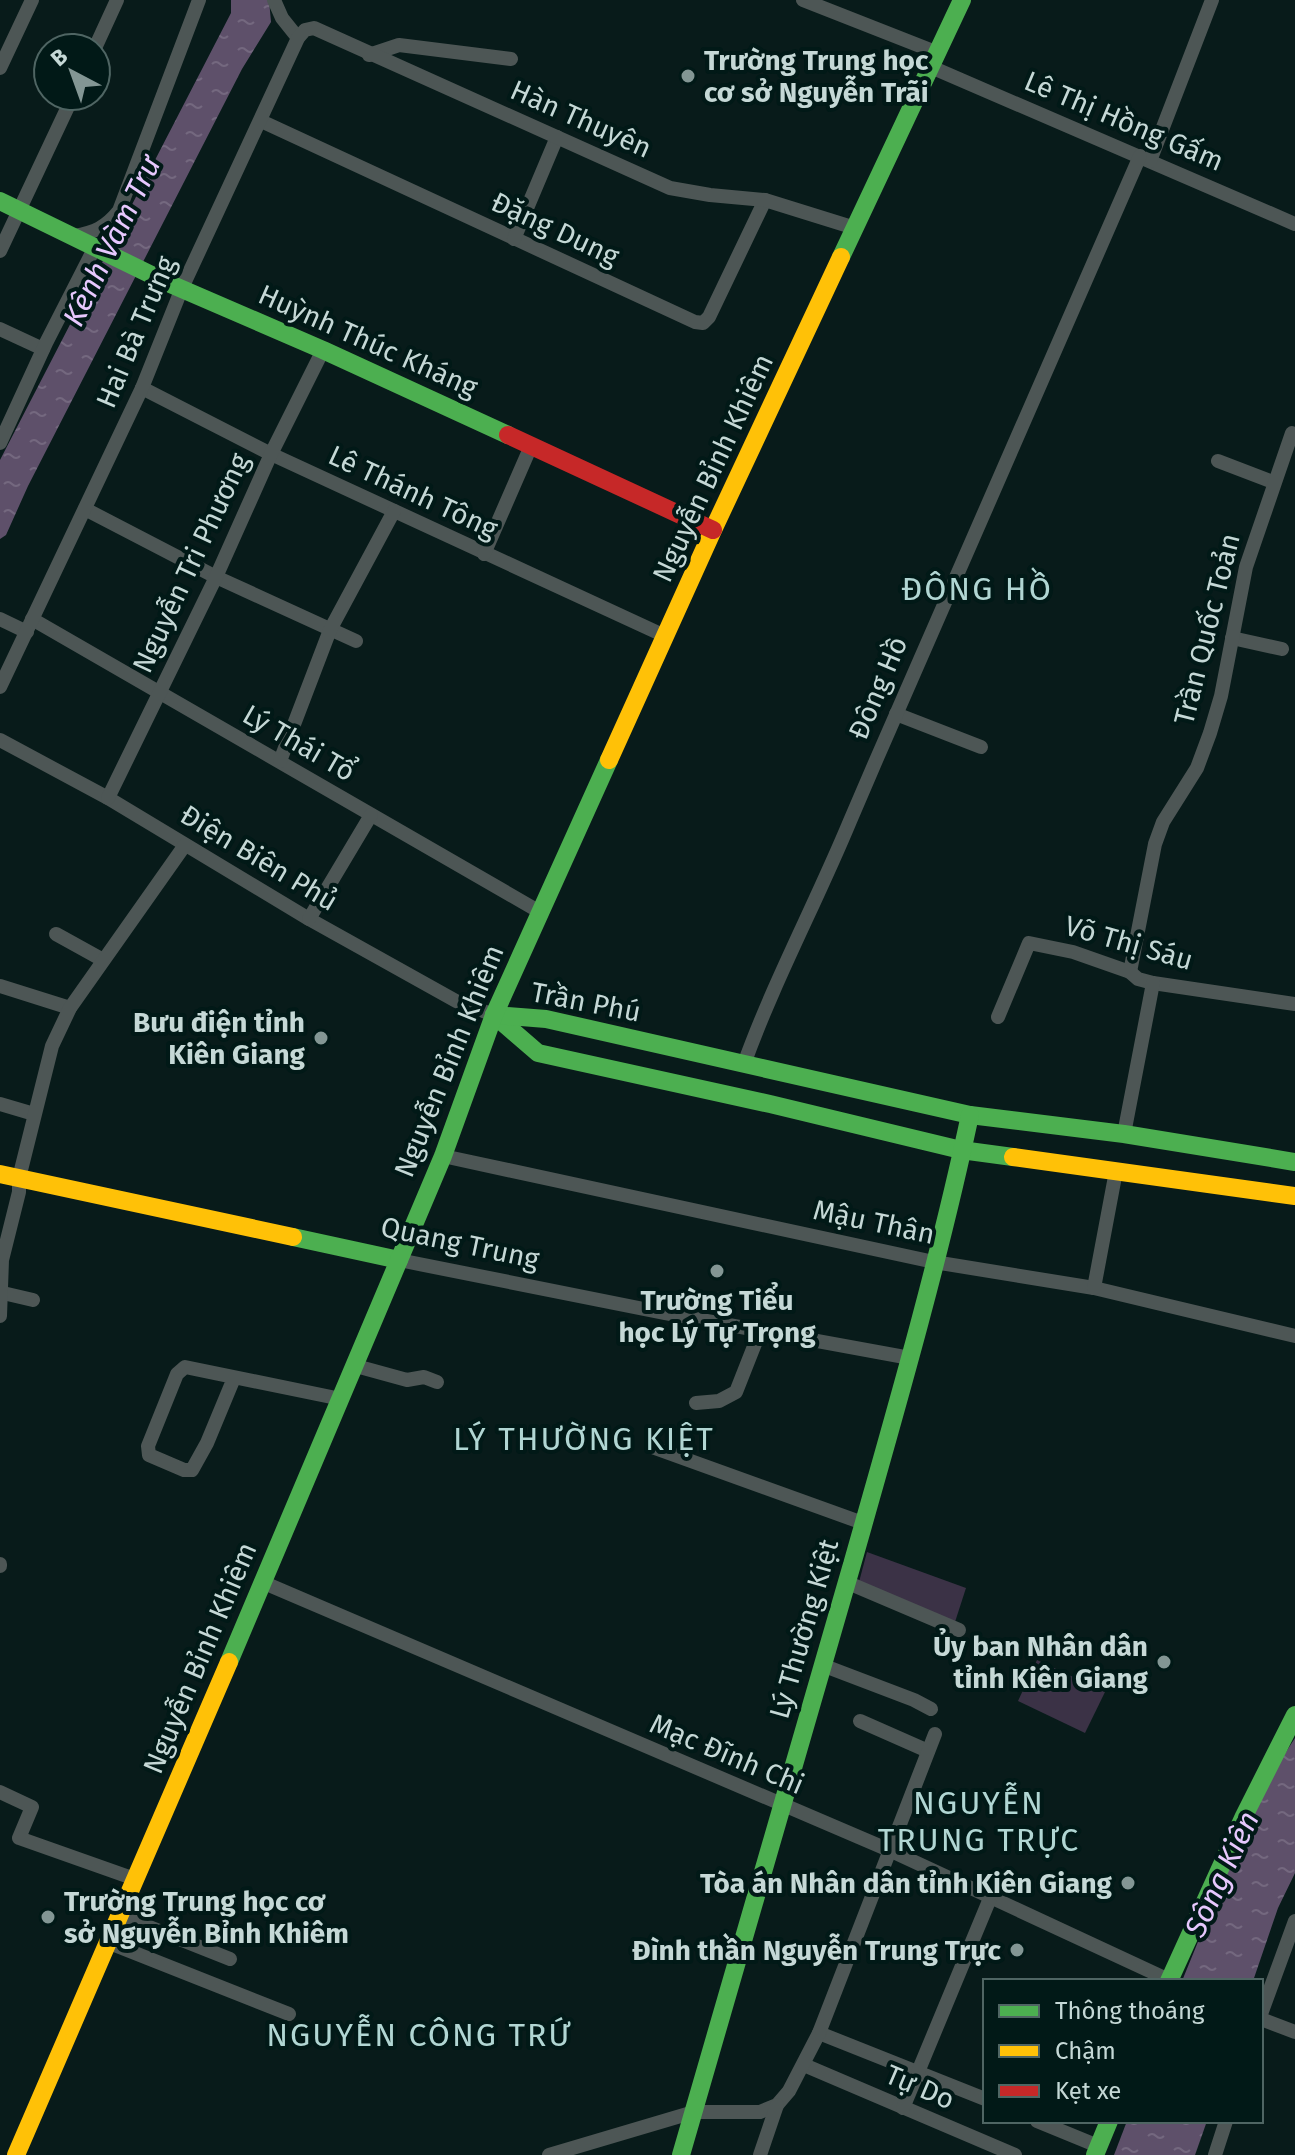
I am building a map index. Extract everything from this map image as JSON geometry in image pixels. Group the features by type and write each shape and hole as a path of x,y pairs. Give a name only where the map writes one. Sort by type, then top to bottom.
{"main road":[{"name":"Nguyễn Bỉnh Khiêm","path":"16,2155 356,1366 443,1156 494,1015 713,530 962,0"},
{"name":"Huỳnh Thúc Kháng","path":"0,201 175,286 323,350 713,530"},
{"name":"Trần Phú","path":"494,1015 546,1019 970,1115 1124,1134 1295,1162"},
{"name":"Trần Phú","path":"494,1015 538,1053 961,1150 1295,1196"},
{"path":"770,1104 778,1072"},
{"name":"Lý Thường Kiệt","path":"681,2155 910,1358 953,1194 970,1115"},
{"path":"1116,1171 1124,1134"},
{"name":"Quang Trung","path":"0,1174 399,1260"},
{"path":"1169,1979 1244,1816 1295,1715"},
{"path":"1096,2151 1108,2123"}],"street":[{"path":"0,68 32,0"},
{"path":"102,32 117,0"},
{"path":"74,236 96,232 107,226 119,211 199,0"},
{"path":"274,0 282,18 298,38"},
{"name":"Lê Thị Hồng Gấm","path":"803,0 1295,224"},
{"name":"Đông Hồ","path":"744,1064 765,1007 837,852 1212,0"},
{"name":"Hàn Thuyên","path":"298,38 305,30 314,28 670,188 689,193 765,200 855,228"},
{"name":"Hai Bà Trưng","path":"0,687 142,388 175,286 261,121 298,38"},
{"path":"369,55 399,45 511,59"},
{"path":"0,251 66,112"},
{"name":"Đặng Dung","path":"261,121 695,322 703,323 709,317 765,200"},
{"path":"514,239 557,137"},
{"path":"0,443 43,349 100,250"},
{"path":"0,329 43,349"},
{"name":"Nguyễn Tri Phương","path":"108,798 323,350"},
{"name":"Lê Thánh Tông","path":"142,388 271,454 665,636"},
{"name":"Trần Quốc Toản","path":"1130,972 1155,844 1163,822 1197,768 1210,733 1221,696 1246,567 1292,433"},
{"path":"484,554 531,446"},
{"path":"1218,461 1273,482"},
{"path":"85,509 216,577 356,641"},
{"path":"280,761 330,630 394,511"},
{"name":"Lý Thái Tổ","path":"0,619 30,626 159,693 540,912"},
{"path":"1232,638 1282,649"},
{"path":"896,714 981,747"},
{"name":"Điện Biên Phủ","path":"0,740 108,798 309,919 456,1001 494,1015"},
{"path":"309,919 371,815"},
{"path":"0,1316 3,1293 1,1269 19,1192 19,1178 52,1046 70,1008 185,845"},
{"path":"56,934 103,960"},
{"name":"Võ Thị Sáu","path":"998,1017 1029,943 1073,952 1153,983 1295,1004"},
{"path":"1124,1134 1153,983"},
{"path":"1,988 70,1008"},
{"path":"0,1104 34,1114"},
{"name":"Mậu Thân","path":"443,1156 934,1262 1094,1288 1295,1336"},
{"path":"1094,1288 1116,1171"},
{"name":"Quang Trung","path":"399,1260 910,1358"},
{"path":"3,1293 33,1300"},
{"path":"696,1403 719,1401 736,1392 760,1331"},
{"path":"356,1366 407,1380 424,1377 437,1382"},
{"path":"234,1378 207,1443 192,1470 184,1470 149,1455 148,1446 181,1369 190,1367 341,1399"},
{"path":"652,1447 863,1523"},
{"name":"Mạc Đĩnh Chi","path":"262,1582 889,1850 1167,1979"},
{"path":"846,1582 959,1630"},
{"path":"822,1665 931,1709"},
{"path":"860,1721 928,1751"},
{"path":"760,2155 777,2105 789,2091 819,2033 935,1734"},
{"path":"0,1792 32,1807 19,1838 135,1879"},
{"path":"903,2108 991,1896"},
{"path":"119,1915 230,1959"},
{"path":"1263,2010 1295,1921"},
{"path":"107,1942 289,2014"},
{"path":"1263,2017 1295,2032"},
{"name":"Tự Do","path":"819,2033 983,2098"},
{"name":"Tự Do","path":"804,2065 1015,2155"},
{"path":"549,2155 694,2112 760,2112 777,2105"},
{"path":"1041,2123 1096,2151"},
{"path":"1215,2155 1225,2123"}],"shaded area":[{"path":"867,1552 966,1588 955,1622 859,1582"},
{"path":"1037,1660 1105,1692 1085,1733 1018,1701"}],"water":[{"path":"231,0 269,0 271,22 242,69 28,486 6,535 0,539 0,460 231,13"},
{"path":"1295,1738 1295,1873 1278,1908 1254,1979 1183,1979 1257,1797"},
{"path":"1126,2123 1206,2123 1195,2155 1114,2155"}],"traffic: fast":[{"path":"841,257 962,0"},
{"path":"0,201 168,283 508,435"},
{"path":"229,1662 443,1156 494,1015 609,760"},
{"path":"494,1015 538,1053 961,1150 1013,1157"},
{"path":"494,1015 546,1019 970,1115 1124,1134 1295,1162"},
{"path":"681,2155 900,1394 970,1115"},
{"path":"293,1237 399,1260"},
{"path":"1170,1979 1244,1816 1295,1715"},
{"path":"1095,2155 1108,2123"}],"traffic: slow":[{"path":"609,760 841,257"},
{"path":"1013,1157 1295,1196"},
{"path":"0,1174 293,1237"},
{"path":"16,2155 229,1662"}],"traffic: jam":[{"path":"508,435 713,530"}],"place":[{"name":"Trường Trung học cơ sở Nguyễn Trãi","path":"688,76"},
{"name":"Bưu điện tỉnh Kiên Giang","path":"321,1038"},
{"name":"Trường Tiểu học Lý Tự Trọng","path":"717,1271"},
{"name":"Ủy ban Nhân dân tỉnh Kiên Giang","path":"1164,1662"},
{"name":"Tòa án Nhân dân tỉnh Kiên Giang","path":"1128,1883"},
{"name":"Trường Trung học cơ sở Nguyễn Bỉnh Khiêm","path":"48,1917"},
{"name":"Đình thần Nguyễn Trung Trực","path":"1017,1950"}],"district":[{"name":"ĐÔNG HỒ","path":"977,589"},
{"name":"LÝ THƯỜNG KIỆT","path":"584,1439"},
{"name":"NGUYỄN TRUNG TRỰC","path":"979,1822"},
{"name":"NGUYỄN CÔNG TRỨ","path":"419,2035"}],"water label":[{"name":"Kênh Vàm Trư","path":"112,241"},
{"name":"Sông Kiên","path":"1222,1874"}]}
